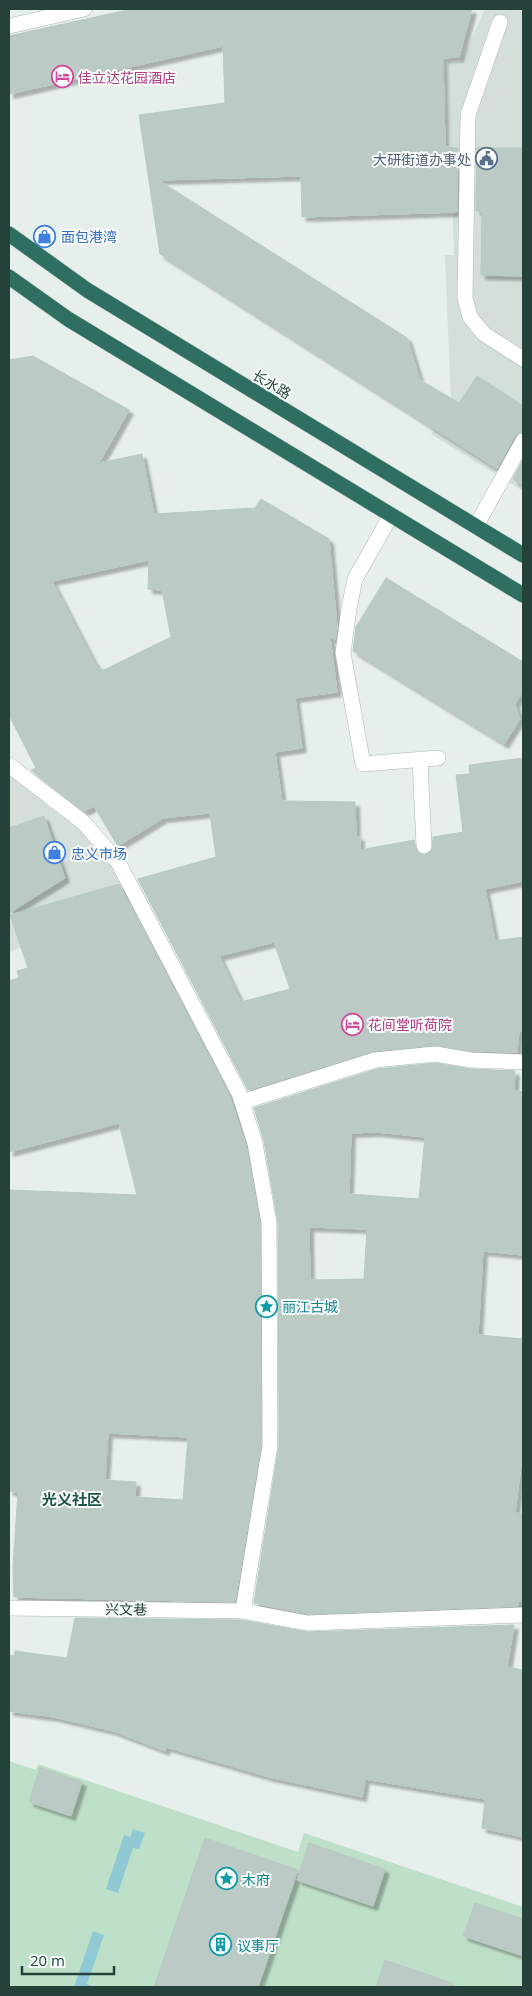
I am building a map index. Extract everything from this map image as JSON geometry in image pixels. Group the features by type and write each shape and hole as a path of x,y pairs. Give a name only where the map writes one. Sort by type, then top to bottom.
{"highway":[{"name":"长水路","path":"9,234 87,290 523,554"},
{"path":"9,277 68,319 523,595"}],"street":[{"path":"9,26 84,9"},
{"path":"500,22 468,115 465,298 470,317 484,334 523,359"},
{"path":"476,526 523,441"},
{"path":"392,515 355,580 343,653 363,764 438,758"},
{"path":"420,760 424,846"},
{"path":"9,765 84,823 118,862 239,1093 255,1143 269,1223 270,1445 243,1611"},
{"path":"242,1102 375,1060 435,1054 471,1060 523,1062"},
{"name":"兴文巷","path":"9,1608 243,1611 307,1622 523,1615"}],"shaded area":[{"name":"大研街道办事处","path":"485,9 523,9 523,491 431,434 451,401 445,255 454,255 448,62 461,62"},
{"name":"忠义市场","path":"9,774 84,832 118,874 131,906 9,952"}],"green space":[{"name":"木府","path":"9,1761 36,1770 38,1764 298,1852 304,1833 523,1907 523,1987 9,1987"}],"water":[{"path":"133,1829 145,1833 139,1849 133,1848 118,1893 106,1889 124,1835 130,1837"},
{"path":"93,1931 104,1935 87,1984 94,1987 74,1987"}],"building":[{"path":"132,9 472,9 459,57 443,58 445,147 458,148 457,212 302,217 301,176 158,180 407,338 420,380 459,403 477,376 523,406 523,432 515,436 497,469 160,254 139,115 225,103 223,46 9,94 9,36"},
{"path":"477,148 523,148 523,276 481,275 482,211 476,211"},
{"path":"33,356 129,410 99,463 142,454 154,514 255,508 261,499 329,539 337,627 335,640 330,637 337,692 295,698 302,748 275,752 282,801 355,802 356,836 360,837 360,850 414,840 416,851 425,855 432,850 433,837 463,832 456,775 470,774 469,765 523,758 523,881 485,889 495,941 523,937 523,1031 519,1031 517,1052 472,1051 434,1045 374,1051 248,1090 138,879 216,857 210,813 163,818 118,846 94,806 84,811 31,770 36,768 9,715 9,360","holes":["149,560 148,589 162,590 171,637 102,671 99,665 96,666 52,581","274,942 290,989 241,1002 219,956"]},
{"path":"523,460 523,486 513,479"},
{"path":"386,578 523,662 523,691 515,704 520,719 504,744 353,651 356,627"},
{"path":"44,816 65,878 9,913 9,828"},
{"path":"119,884 230,1097 246,1145 260,1224 261,1444 235,1602 14,1597 13,1567 18,1492 9,1491 9,1190 137,1195 119,1123 9,1152 9,981 19,978 17,971 28,968 10,915","holes":["108,1433 188,1437 183,1500 135,1497 136,1482 105,1480"]},
{"path":"435,1063 471,1069 515,1071 514,1091 523,1092 523,1255 483,1251 478,1335 523,1339 523,1465 521,1465 515,1513 523,1514 523,1601 518,1601 518,1606 308,1614 254,1603 279,1445 278,1223 264,1141 254,1108 377,1069","holes":["376,1132 425,1137 419,1199 349,1194 351,1133","309,1227 367,1229 364,1279 310,1280"]},
{"path":"75,1618 242,1620 307,1632 514,1625 507,1667 523,1670 523,1837 482,1828 485,1799 365,1779 362,1797 269,1777 166,1747 165,1751 113,1731 54,1717 9,1711 9,1655 14,1656 15,1651 67,1658"},
{"path":"40,1767 82,1782 71,1816 29,1802"},
{"name":"议事厅","path":"205,1838 298,1870 258,1987 154,1987"},
{"path":"309,1843 385,1869 373,1906 297,1880"},
{"path":"475,1903 523,1919 523,1956 463,1936"},
{"path":"385,1960 452,1983 451,1987 376,1987"}],"place":[{"name":"佳立达花园酒店","path":"62,77"},
{"name":"大研街道办事处","path":"487,159"},
{"name":"面包港湾","path":"45,236"},
{"name":"忠义市场","path":"55,853"},
{"name":"花间堂听荷院","path":"352,1024"},
{"name":"丽江古城","path":"266,1306"},
{"name":"木府","path":"226,1879"},
{"name":"议事厅","path":"221,1945"}],"district":[{"name":"光义社区","path":"72,1499"}]}
